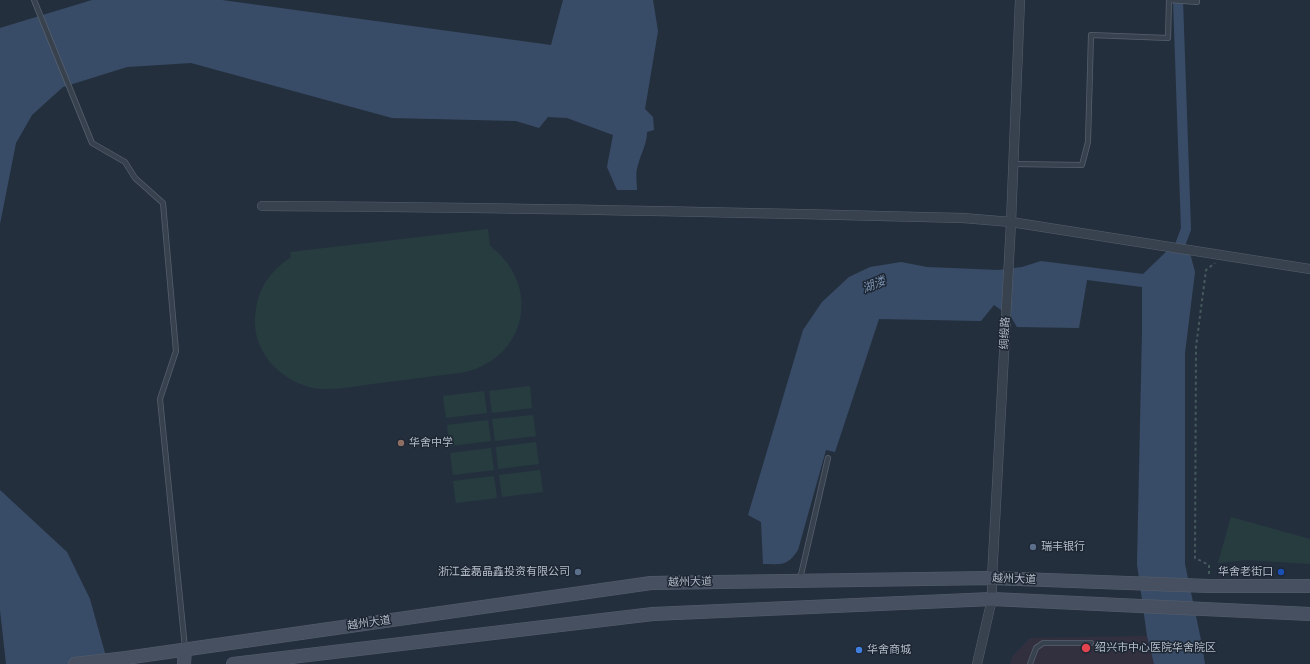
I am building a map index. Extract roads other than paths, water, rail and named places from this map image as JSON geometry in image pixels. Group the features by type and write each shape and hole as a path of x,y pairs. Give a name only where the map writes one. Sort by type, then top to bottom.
{"main road":[{"name":"越州大道","path":"75,664 651,583 992,578 1201,585 1310,586"},
{"name":"越州大道","path":"233,664 653,614 992,599 1310,614"},
{"path":"184,664 185,649"}],"street":[{"name":"绸缎路","path":"977,664 992,599 1014,164 1020,0"},
{"path":"262,206 387,206 665,210 963,218 1011,222 1310,270"}],"lane":[{"path":"34,0 92,143 125,162 135,178 163,203 176,351 160,399 185,649"},
{"path":"1014,164 1082,165 1088,142 1091,35 1168,38 1169,0 1197,1"},
{"path":"800,581 828,458"},
{"path":"1030,664 1036,648 1043,643 1091,644"}],"water":[{"path":"92,0 222,0 551,45 563,0 653,0 658,31 645,109 653,117 654,130 647,132 645,145 637,171 637,190 617,190 607,167 613,135 567,118 548,117 539,128 516,121 392,118 191,63 127,67 63,87 32,115 16,143 0,224 0,28"},
{"name":"湖溇","path":"1169,249 1190,253 1195,272 1185,353 1185,564 1205,664 1154,664 1147,636 1137,564 1142,287 1087,280 1079,328 1017,327 1011,317 994,305 981,321 879,319 835,452 826,450 798,550 787,562 779,564 763,564 761,522 748,515 803,330 822,302 849,277 870,267 901,262 927,267 998,270 1022,267 1041,261 1143,274"},
{"path":"0,490 67,552 90,599 108,664 6,664 0,610"}],"waterway":[{"path":"1176,256 1186,229 1178,0"}],"place":[{"name":"华舍中学","path":"401,443"},
{"name":"瑞丰银行","path":"1033,547"},
{"name":"浙江金磊晶鑫投资有限公司","path":"578,572"},
{"name":"华舍老街口","path":"1281,572"},
{"name":"绍兴市中心医院华舍院区","path":"1086,648"},
{"name":"华舍商城","path":"859,650"}]}
